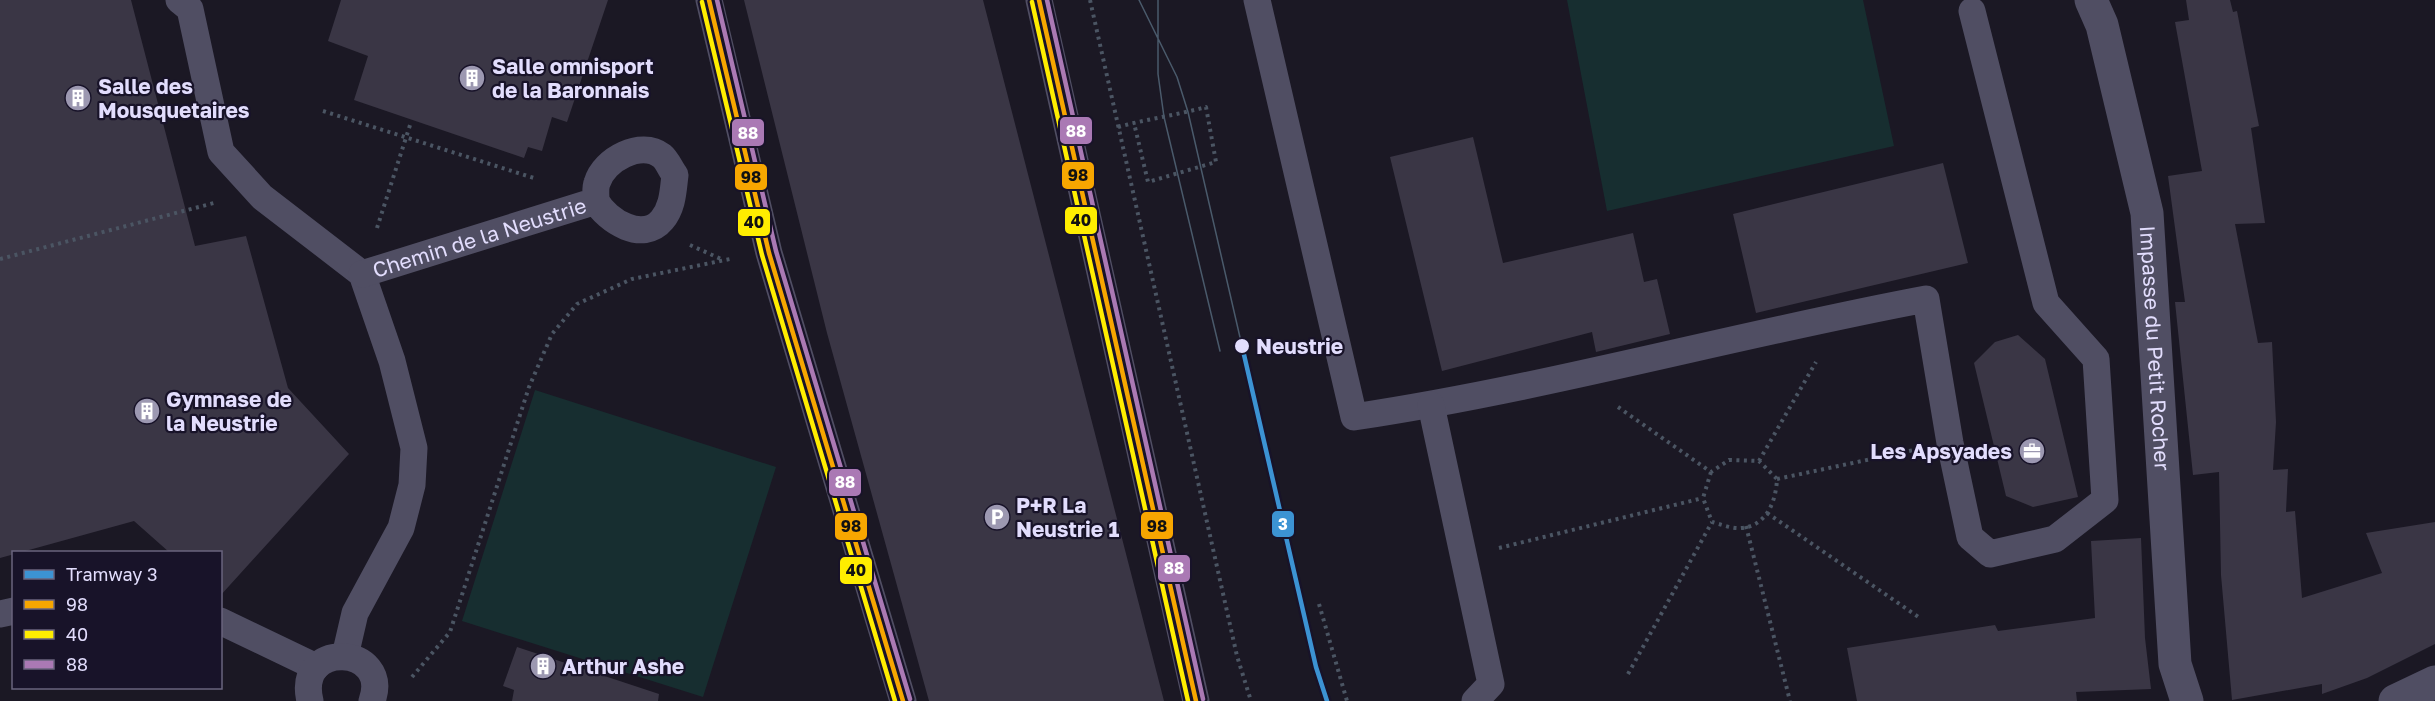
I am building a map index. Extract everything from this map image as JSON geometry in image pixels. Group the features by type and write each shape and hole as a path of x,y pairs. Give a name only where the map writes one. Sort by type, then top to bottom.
{"street":[{"name":"Impasse du Petit Rocher","path":"2091,0 2102,25 2147,213 2175,664 2187,701"},
{"path":"2395,701 2435,682"}],"lane":[{"name":"Chemin de la Neustrie","path":"179,0 190,9 220,152 256,191 362,274 392,361 414,448 412,485 401,528 356,613 345,656"},
{"path":"709,0 769,253 903,701"},
{"path":"1039,0 1196,701"},
{"path":"1257,0 1354,417 1431,405 1576,377 1843,314 1926,298 1950,442 1970,537 1990,554 2055,539 2105,500 2096,359 2046,303 1972,11"},
{"name":"Chemin de la Neustrie","path":"362,274 596,201"},
{"path":"1431,405 1491,684 1475,701"},
{"path":"222,622 316,667"},
{"path":"310,701 308,688 310,677 316,667 334,656 354,658 369,670 374,695"}],"path":[{"path":"1090,0 1237,656 1251,701"},
{"path":"1118,127 1134,123 1206,107 1216,162 1148,182 1134,123"},
{"path":"323,111 538,179 524,224"},
{"path":"362,274 411,122"},
{"path":"0,259 256,191"},
{"path":"374,695 406,683 450,632 529,387 552,334 577,304 632,279 769,253"},
{"path":"1760,461 1843,314"},
{"path":"1576,377 1712,472"},
{"path":"1777,479 1950,442"},
{"path":"1628,674 1712,522 1703,498 1712,472 1729,460 1760,461 1777,479 1776,498 1763,519 1741,528 1712,522"},
{"path":"1463,557 1703,498"},
{"path":"1767,513 1920,618"},
{"path":"1746,526 1790,701"},
{"path":"1319,604 1347,701"}],"green space":[{"path":"1567,0 1863,0 1894,146 1607,211"},
{"path":"535,390 776,467 703,697 462,621"}],"building":[{"name":"Gymnase de la Neustrie","path":"0,0 131,0 195,246 246,236 288,388 349,454 222,594 222,551 168,551 134,521 25,551 12,551 12,555 0,558"},
{"name":"Salle omnisport de la Baronnais","path":"341,0 608,0 567,122 552,117 542,151 528,147 524,158 354,100 368,56 328,41"},
{"name":"P+R La Neustrie 1","path":"744,0 983,0 1164,701 929,701 827,333"},
{"path":"2186,0 2230,0 2233,12 2237,11 2259,126 2251,128 2265,223 2235,224 2258,343 2272,342 2276,422 2273,470 2288,469 2286,512 2295,511 2302,598 2382,573 2366,533 2435,522 2435,644 2367,678 2322,694 2322,684 2232,700 2221,575 2219,472 2193,475 2175,302 2185,302 2168,176 2202,171 2175,22 2189,20"},
{"path":"1473,137 1503,263 1633,233 1644,282 1657,279 1670,334 1596,352 1592,332 1442,371 1390,157"},
{"path":"1943,163 1968,263 1756,313 1733,214"},
{"path":"2018,335 2045,359 2078,497 2033,507 2006,496 1974,363 1995,342"},
{"path":"2141,538 2145,638 2151,689 2076,692 2077,701 1857,701 1847,648 1995,625 1998,631 2095,618 2091,541"},
{"name":"Arthur Ashe","path":"517,647 659,694 658,701 512,701 514,690 503,686"}],"tram line":[{"path":"1139,0 1177,77 1188,112 1242,346"},
{"path":"1158,0 1158,74 1164,117 1220,351"},
{"name":"3","path":"1242,346 1316,667 1327,701"}],"transit line":[{"name":"98","path":"709,0 769,253 903,701"},
{"name":"88","path":"717,0 776,251 910,699"},
{"name":"98","path":"1039,0 1196,701"},
{"name":"88","path":"1047,0 1203,699"},
{"name":"40","path":"702,2 762,255 895,701"},
{"name":"40","path":"1032,2 1188,701"}],"place":[{"name":"Salle omnisport de la Baronnais","path":"472,78"},
{"name":"Salle des Mousquetaires","path":"78,98"},
{"name":"Neustrie","path":"1242,346"},
{"name":"Gymnase de la Neustrie","path":"147,411"},
{"name":"Les Apsyades","path":"2032,451"},
{"name":"P+R La Neustrie 1","path":"997,517"},
{"name":"Arthur Ashe","path":"543,666"}]}
